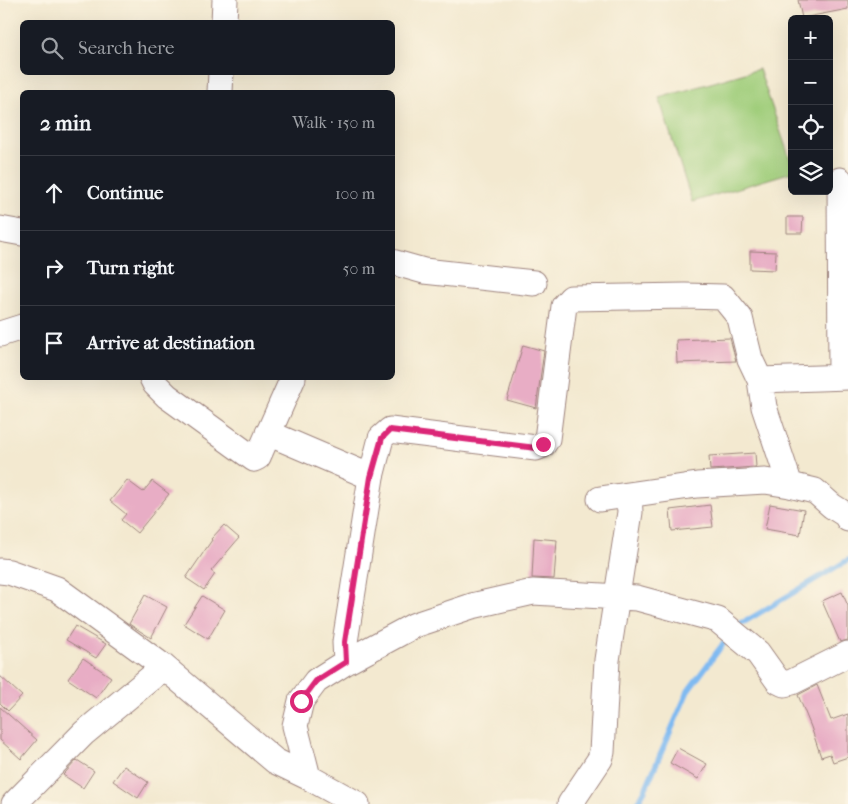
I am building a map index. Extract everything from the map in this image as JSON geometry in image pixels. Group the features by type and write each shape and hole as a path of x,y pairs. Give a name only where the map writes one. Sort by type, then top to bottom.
{"street":[{"path":"224,20 225,0"},
{"path":"220,90 221,75"},
{"path":"760,380 845,377 840,180"},
{"path":"0,229 20,233"},
{"path":"395,263 424,271 534,283"},
{"path":"345,654 371,477 382,438 390,430 536,448 543,444 547,439 564,306 572,298 723,297 740,318 750,359 760,380 764,407 790,485"},
{"path":"0,334 20,328"},
{"path":"153,380 167,396 254,459 258,457 292,380"},
{"path":"268,433 371,477"},
{"path":"600,499 697,485 765,481 814,491 846,515 848,519"},
{"path":"570,804 600,759 604,729 607,660 630,512 630,496"},
{"path":"3,577 57,589 164,667 275,761 357,804"},
{"path":"304,775 295,726 301,701 316,681 345,654 415,625 472,606 533,592 638,598 718,620 758,653 778,681 784,684 792,682 848,654"},
{"path":"14,804 84,733 164,667"}],"green space":[{"path":"759,69 788,153 788,173 692,202 659,98"}],"building":[{"path":"798,0 848,0 848,9 817,15 801,15"},
{"path":"787,217 803,217 802,233 787,233"},
{"path":"750,251 776,252 775,270 750,269"},
{"path":"730,338 736,361 677,363 676,340"},
{"path":"523,345 544,351 536,408 507,400"},
{"path":"755,453 756,467 710,470 709,456"},
{"path":"127,480 143,492 152,481 169,494 137,533 121,520 126,514 110,501"},
{"path":"770,504 804,510 800,535 765,529"},
{"path":"710,505 713,527 672,531 670,510"},
{"path":"224,525 239,538 211,571 215,574 204,590 186,578 211,539"},
{"path":"534,538 557,540 554,579 532,578"},
{"path":"842,592 848,606 848,640 840,642 822,601"},
{"path":"145,595 167,607 151,638 129,624"},
{"path":"202,596 225,610 208,639 184,624"},
{"path":"75,626 106,644 96,658 66,640"},
{"path":"83,658 111,677 96,698 68,679"},
{"path":"0,676 22,696 8,711 0,703"},
{"path":"817,685 831,720 848,714 848,757 833,762 830,754 821,757 798,695"},
{"path":"0,707 37,740 21,759 0,740"},
{"path":"678,748 707,764 698,779 670,763"},
{"path":"77,760 94,771 83,788 63,775"},
{"path":"124,766 148,782 138,798 113,781"}],"waterway":[{"path":"736,627 848,560"},
{"path":"637,804 645,790 688,691 729,636"}],"route":[{"path":"301,701 316,681 346,662 345,642 371,477 382,438 385,434 390,430 536,448 543,444"}]}
